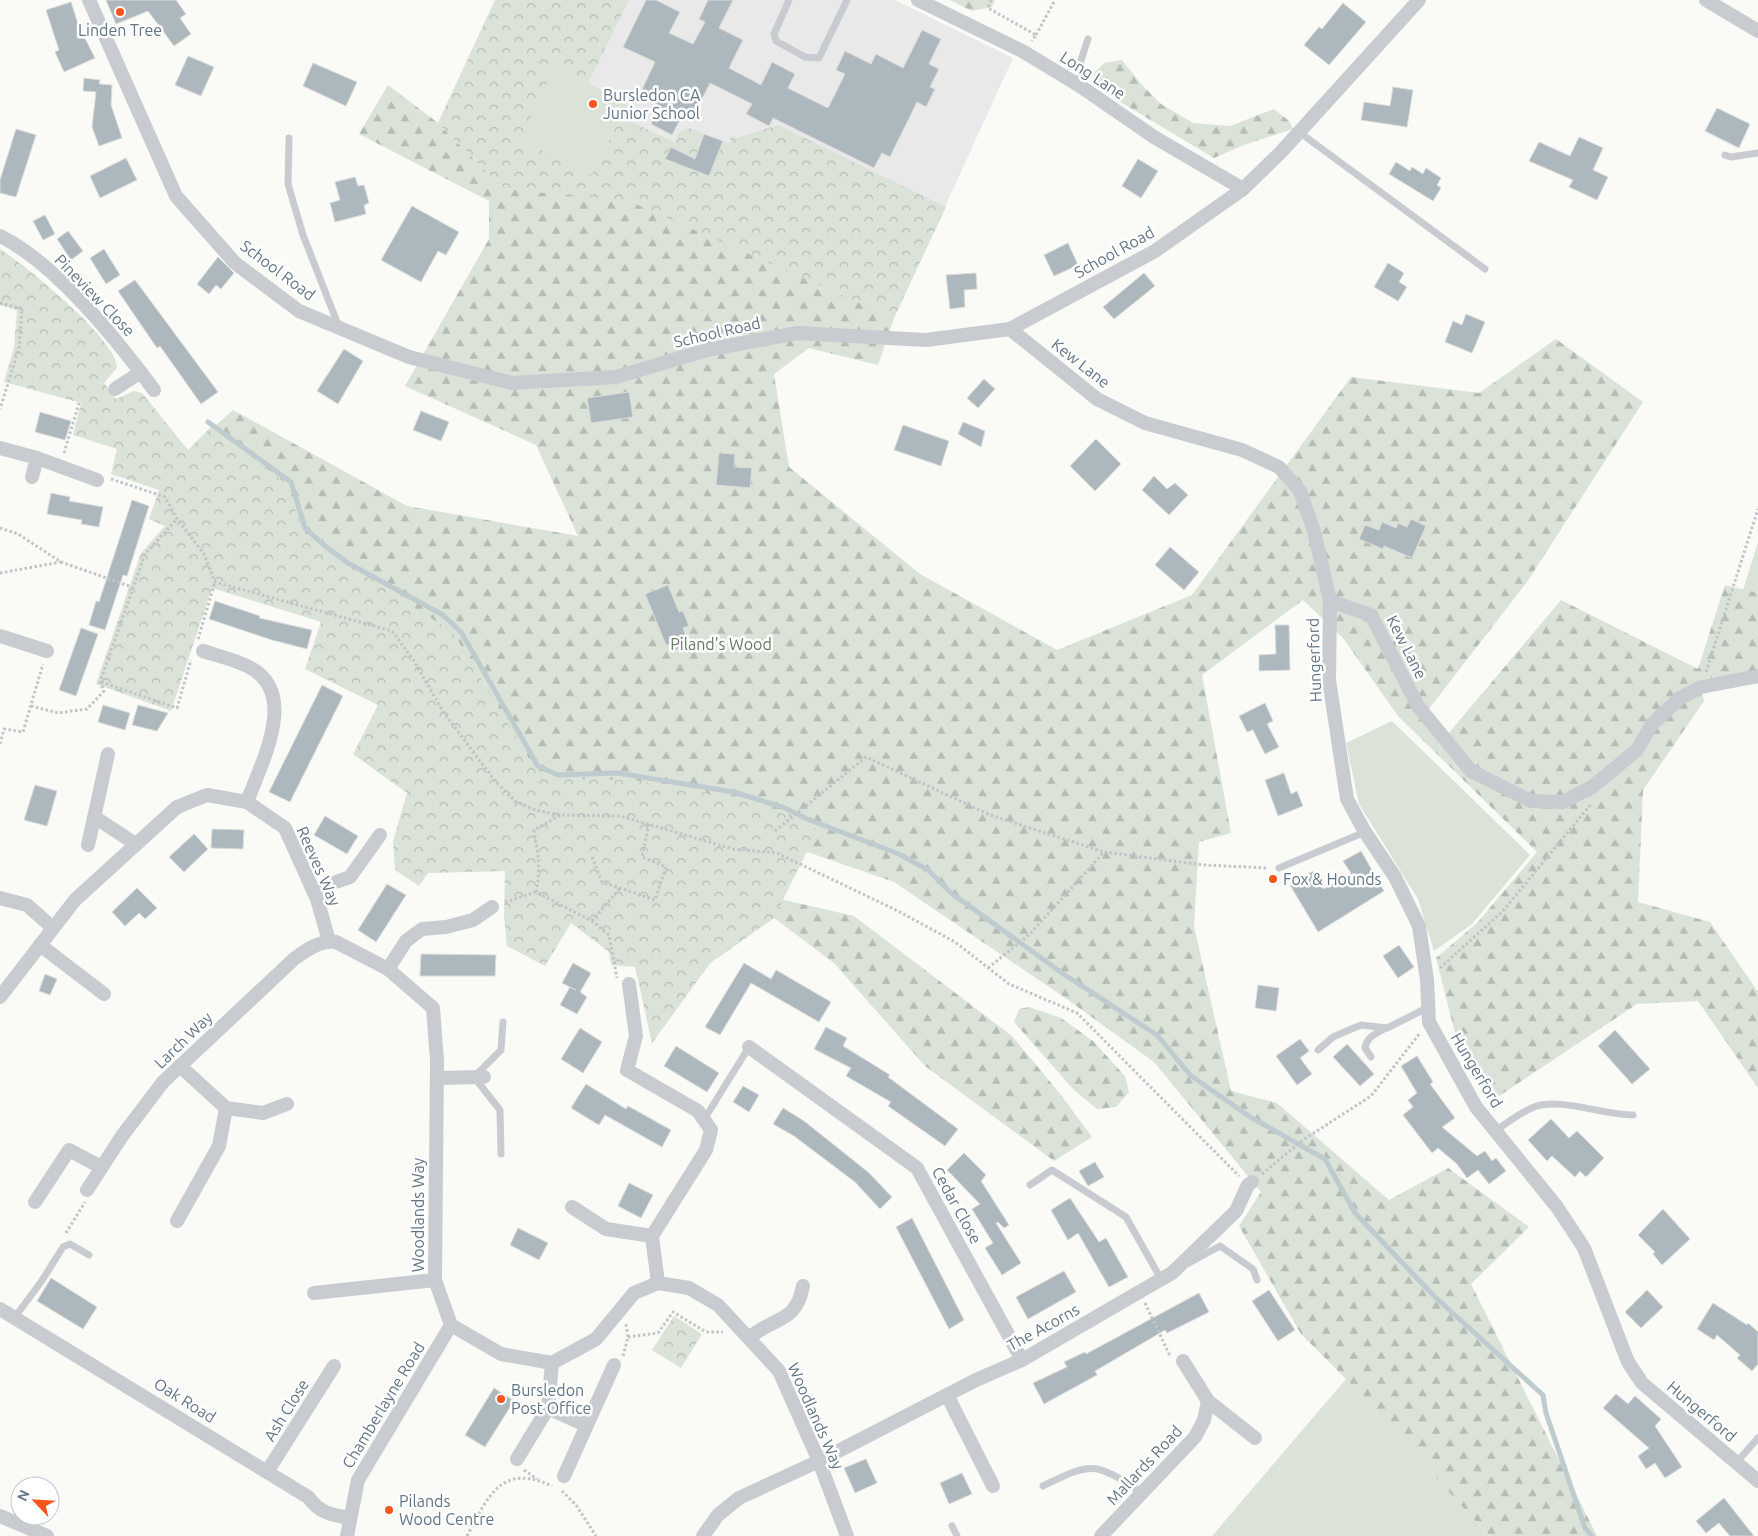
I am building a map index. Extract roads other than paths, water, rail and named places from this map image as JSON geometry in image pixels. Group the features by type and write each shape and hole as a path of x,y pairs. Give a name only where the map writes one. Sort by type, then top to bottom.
{"street":[{"name":"School Road","path":"89,0 176,196 235,263 299,311 409,357 512,383 616,377 707,350 797,333 926,340 1010,329 1154,251 1243,189 1299,132 1419,0"},
{"name":"Long Lane","path":"918,0 1024,52 1080,86 1154,137 1243,189"},
{"path":"1706,0 1758,31"},
{"name":"Pineview Close","path":"0,236 15,244 74,295 105,328 154,390"},
{"name":"Kew Lane","path":"1010,329 1097,400 1145,423 1242,450 1279,467 1300,491 1314,531 1330,601 1372,615 1418,706 1471,770 1531,802 1563,802 1592,787 1637,750 1652,724 1680,698 1701,686 1758,676"},
{"path":"115,389 140,372"},
{"path":"0,448 37,458 97,480"},
{"path":"32,477 37,458"},
{"name":"Hungerford","path":"1330,601 1329,680 1347,799 1365,832 1396,877 1419,926 1427,980 1429,1022 1476,1107 1557,1207 1584,1248 1628,1362 1642,1383 1758,1481"},
{"path":"0,636 48,651"},
{"path":"199,649 248,666 264,678 274,696 275,718 248,802"},
{"path":"88,845 96,818 108,754"},
{"name":"Reeves Way","path":"0,997 74,900 134,843 177,807 207,794 248,802 285,828 313,890 329,942"},
{"path":"96,818 134,843"},
{"path":"313,890 350,877 380,835"},
{"path":"0,898 27,905 53,928"},
{"path":"388,969 406,941 422,929 446,927 473,920 492,906"},
{"name":"Woodlands Way","path":"329,942 336,942 388,969 433,1008 437,1078 435,1280 451,1324"},
{"name":"Larch Way","path":"87,1190 151,1098 180,1066 294,959 311,947 329,942"},
{"path":"40,945 104,994"},
{"path":"451,1324 501,1354 552,1363 596,1339 634,1293 658,1283 652,1236 706,1150 711,1130 705,1118 698,1111 627,1070 636,1036 629,984"},
{"name":"Cedar Close","path":"749,1047 917,1168 1022,1360"},
{"path":"180,1066 226,1108 262,1113 287,1104"},
{"path":"437,1078 479,1077"},
{"path":"177,1221 218,1146 226,1108"},
{"path":"35,1202 69,1150 102,1168"},
{"name":"The Acorns","path":"703,1536 718,1515 739,1498 820,1461 947,1395 1022,1360 1166,1276 1236,1211 1250,1184"},
{"path":"572,1208 606,1229 652,1236"},
{"path":"314,1293 435,1280"},
{"name":"Woodlands Way","path":"658,1283 690,1288 718,1305 779,1371 820,1461 847,1536"},
{"path":"745,1334 784,1318 795,1309 801,1300 803,1286"},
{"name":"Oak Road","path":"0,1309 308,1497 316,1508 327,1515 350,1518"},
{"name":"Chamberlayne Road","path":"347,1536 358,1480 451,1324"},
{"path":"1183,1361 1208,1401 1255,1438"},
{"path":"517,1460 548,1408 552,1363"},
{"path":"564,1476 585,1425 614,1365"},
{"name":"Ash Close","path":"267,1472 334,1366"},
{"path":"947,1395 993,1486"},
{"name":"Mallards Road","path":"1101,1536 1195,1437 1204,1420 1208,1401"},
{"path":"548,1408 585,1425"},
{"path":"0,1516 47,1536"}],"lane":[{"path":"789,0 774,34 776,41 812,59 819,58 847,0"},
{"path":"1080,86 1081,60 1088,39"},
{"path":"1299,132 1485,269"},
{"path":"289,138 288,184 303,236 339,328"},
{"path":"1725,155 1731,157 1758,154"},
{"path":"1279,868 1365,832"},
{"path":"1371,1057 1365,1048 1370,1037 1429,1007"},
{"path":"501,1154 500,1110 479,1077 501,1050 504,1022"},
{"path":"1318,1050 1333,1037 1361,1026 1387,1028"},
{"path":"705,1118 749,1047"},
{"path":"1494,1131 1532,1107 1543,1104 1559,1104 1615,1115 1633,1115"},
{"path":"1030,1184 1052,1170 1126,1216 1166,1276 1220,1246 1253,1268 1257,1280"},
{"path":"15,1317 41,1282 62,1247 66,1245 89,1255"},
{"path":"1736,1463 1758,1438"},
{"path":"1043,1486 1080,1468 1093,1467 1114,1474 1142,1493"},
{"path":"952,1526 957,1536"}],"waterway":[{"path":"208,422 291,482 305,528 325,546 348,563 443,615 461,632 538,766 558,775 617,773 734,792 785,808 807,819 899,854 928,870 951,893 1065,975 1157,1035 1191,1076 1252,1118 1325,1159 1355,1213 1435,1297 1543,1395 1546,1413 1585,1528 1592,1536"}],"place":[{"name":"Linden Tree","path":"120,12"},
{"name":"Bursledon CA Junior School","path":"593,104"},
{"name":"Fox & Hounds","path":"1273,879"},
{"name":"Bursledon Post Office","path":"501,1399"},
{"name":"Pilands Wood Centre","path":"389,1510"}],"park label":[{"name":"Piland's Wood","path":"721,644"}]}
